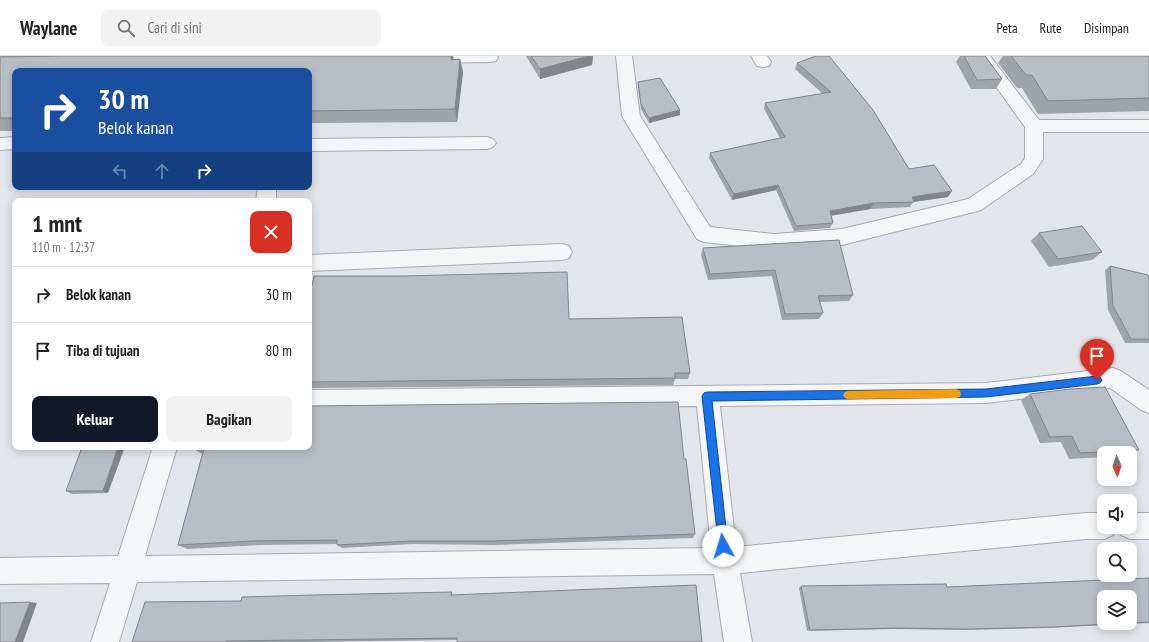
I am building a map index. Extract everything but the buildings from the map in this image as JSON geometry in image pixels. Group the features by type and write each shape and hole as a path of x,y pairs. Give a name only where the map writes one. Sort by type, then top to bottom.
{"street":[{"path":"624,56 631,116 704,234 774,242 842,237 974,205 1027,169 1034,159 1034,126 982,56"},
{"path":"982,56 1004,56"},
{"path":"405,58 490,57"},
{"path":"1034,126 1149,126"},
{"path":"312,145 487,143"},
{"path":"0,144 12,144"},
{"path":"312,263 562,252"},
{"path":"312,400 986,393 1113,378 1149,403"},
{"path":"707,396 725,561 738,642"},
{"path":"105,642 164,450"},
{"path":"0,571 725,561 1097,526"},
{"path":"1137,526 1149,526"}],"slow traffic":[{"path":"848,395 956,394"}],"route":[{"path":"723,546 707,396 986,393 1097,380"}]}
